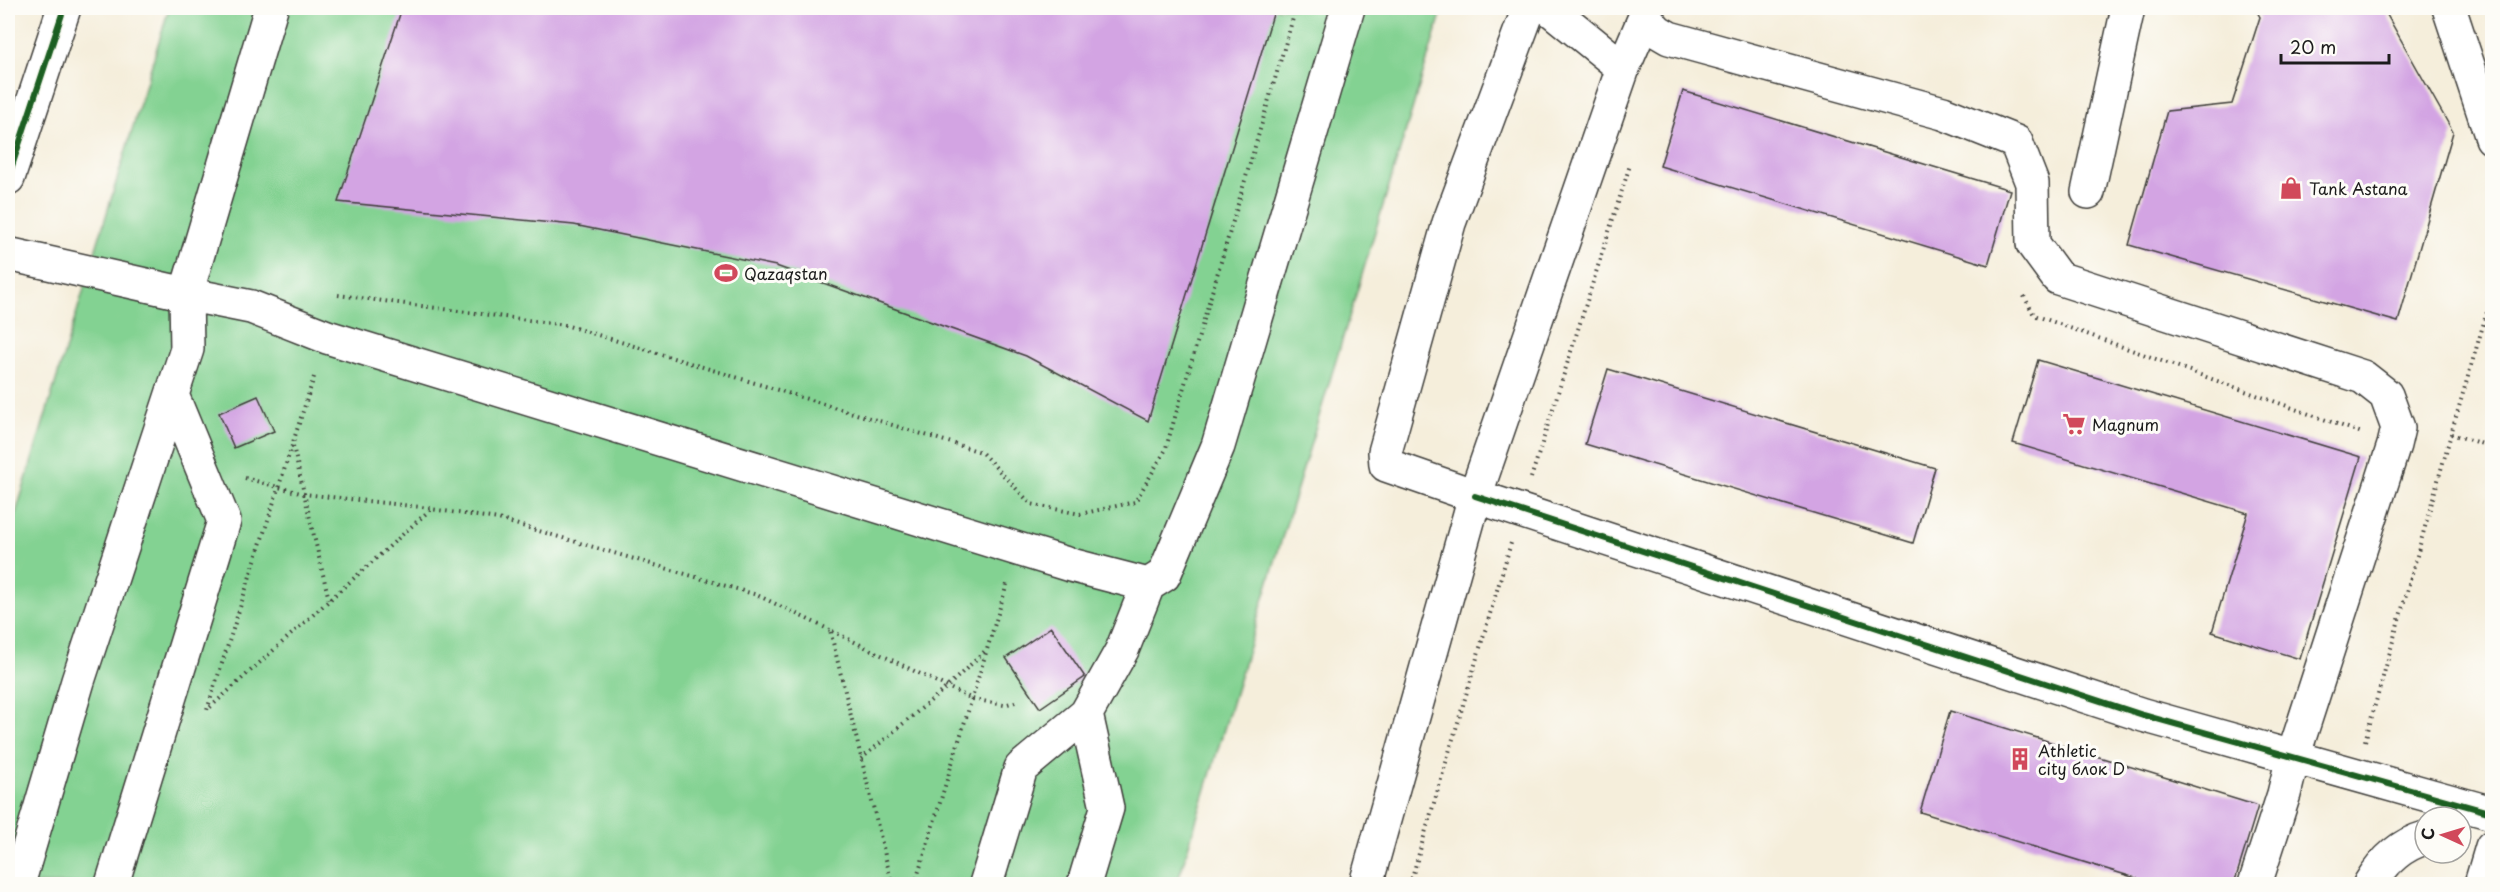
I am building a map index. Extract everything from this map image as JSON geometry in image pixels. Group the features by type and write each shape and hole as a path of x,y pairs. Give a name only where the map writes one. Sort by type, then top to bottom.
{"street":[{"path":"8,178 64,8"},
{"path":"18,885 78,681 188,349 186,294 271,8"},
{"path":"986,885 1022,768 1086,714 1122,650 1148,585 1164,575 1218,446 1348,8"},
{"path":"1529,8 1449,223 1384,459 1390,468 2143,715 2493,813"},
{"path":"1550,8 1623,69"},
{"path":"2088,192 2128,8"},
{"path":"2449,8 2493,138"},
{"path":"1366,885 1475,496 1623,69 1645,12"},
{"path":"1645,12 1657,31 1669,38 1943,113 2016,142 2032,183 2033,244 2058,278 2363,377 2386,395 2398,428 2394,445 2293,757 2284,794 2255,885"},
{"path":"8,254 251,307 327,337 1067,564 1148,585"},
{"path":"112,885 224,521 172,395"},
{"path":"1084,885 1107,808 1086,714"},
{"path":"2473,825 2493,819"},
{"path":"2370,885 2381,866 2413,841"},
{"path":"2481,885 2493,847"}],"path":[{"path":"338,295 576,328 981,452 1031,504 1080,514 1135,502 1165,452 1296,8"},
{"path":"1410,885 1520,511 1632,157"},
{"path":"2356,774 2451,434 2493,295"},
{"path":"314,377 207,710 431,508"},
{"path":"2451,434 2493,447"},
{"path":"292,444 329,600"},
{"path":"238,476 304,494 431,508 498,519 757,595 972,699 1004,705 1019,701"},
{"path":"915,885 1008,580"},
{"path":"830,630 892,885"},
{"path":"861,759 947,687 988,648"}],"green space":[{"name":"Qazaqstan","path":"169,8 1443,8 1177,884 8,884 8,539"}],"building":[{"path":"402,8 1275,8 1148,421 1026,356 776,266 574,225 338,202"},
{"name":"Tank Astana","path":"2255,8 2383,8 2453,132 2398,322 2129,245 2167,111 2232,104 2260,17"},
{"path":"1683,91 2010,190 1988,265 1660,166"},
{"path":"2038,360 2361,457 2300,659 2212,632 2248,513 2013,443"},
{"path":"1608,369 1935,468 1913,543 1585,444"},
{"path":"258,396 274,431 234,448 219,413"},
{"path":"1051,627 1085,677 1040,708 1006,658"},
{"name":"Athletic city блок D","path":"1950,711 2258,806 2234,884 2137,884 2139,879 1920,812"}],"cycle path":[{"path":"8,178 64,8"},
{"path":"1475,496 2143,715 2492,813"}],"place":[{"name":"Tank Astana","path":"2291,188"},
{"name":"Qazaqstan","path":"726,273"},
{"name":"Magnum","path":"2074,424"},
{"name":"Athletic city блок D","path":"2020,759"}]}
